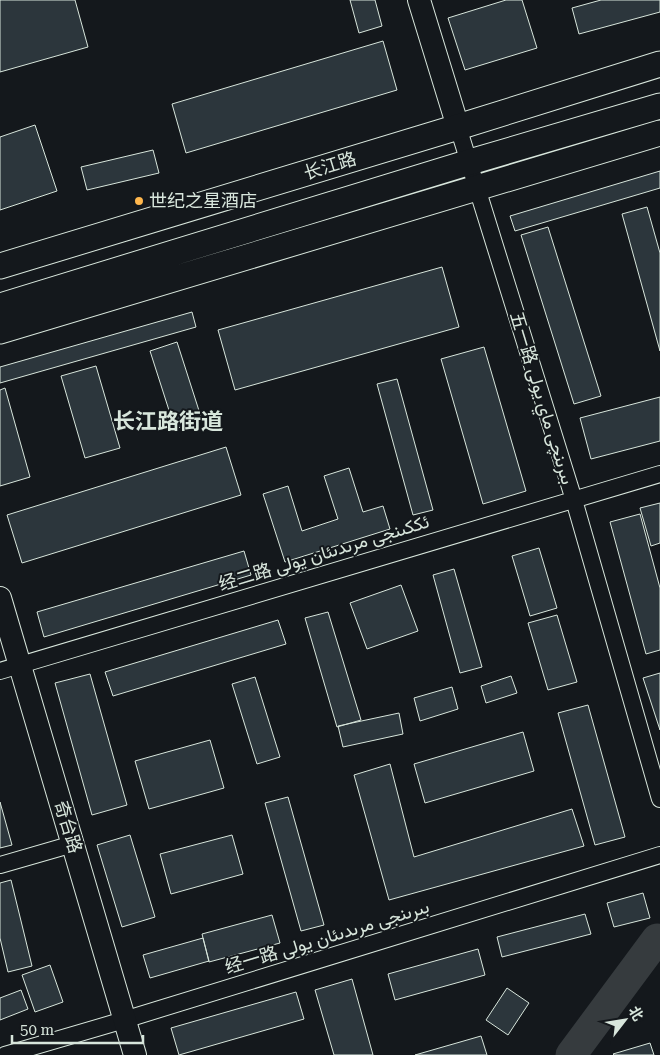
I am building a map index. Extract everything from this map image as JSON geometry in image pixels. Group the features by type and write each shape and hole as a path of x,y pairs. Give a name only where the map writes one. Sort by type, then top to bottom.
{"main road":[{"name":"长江路","path":"0,266 660,64"},
{"path":"0,306 470,162 660,106"},
{"path":"0,331 660,133"}],"street":[{"name":"五一路 بىرىنچى ماي يولى","path":"419,0 574,500 660,798"},
{"name":"经二路 ئككىنجى مرىدىئان يولى","path":"10,668 660,474"},
{"name":"奇台路","path":"0,598 10,668 73,844 135,1055"},
{"path":"0,866 73,844"},
{"name":"经一路 بىرىنجى مرىدىئان يولى","path":"5,1055 660,855"}],"building":[{"path":"0,0 75,0 88,47 0,72"},
{"path":"350,0 375,0 382,26 359,33"},
{"path":"506,0 522,0 537,48 465,70 448,18"},
{"path":"601,0 660,0 660,12 579,34 572,8"},
{"path":"383,41 397,90 186,153 172,104"},
{"path":"35,125 57,191 0,210 0,137"},
{"path":"153,150 159,173 87,190 81,167"},
{"path":"660,171 660,188 515,231 510,216"},
{"path":"647,207 660,253 660,351 622,214"},
{"path":"548,227 601,396 574,404 521,235"},
{"path":"442,267 459,327 235,390 218,330"},
{"path":"192,312 196,327 0,383 0,367"},
{"path":"177,342 202,420 175,429 150,351"},
{"path":"484,347 526,491 483,504 441,359"},
{"path":"96,366 120,448 85,458 61,376"},
{"path":"397,379 433,510 413,515 377,384"},
{"path":"5,388 30,477 0,486 0,390"},
{"path":"660,397 660,441 591,459 580,418"},
{"path":"226,447 241,495 22,563 7,515"},
{"path":"349,468 363,512 383,506 390,529 285,562 263,494 288,486 302,531 338,519 324,476"},
{"path":"660,503 660,543 651,546 640,508"},
{"path":"640,514 660,588 660,650 646,654 610,522"},
{"path":"539,548 557,608 530,616 512,556"},
{"path":"244,551 251,575 44,637 37,612"},
{"path":"454,569 482,667 460,673 433,575"},
{"path":"401,585 418,631 367,649 350,603"},
{"path":"328,612 361,720 337,727 305,618"},
{"path":"557,615 577,682 548,690 528,623"},
{"path":"278,620 286,644 113,696 105,672"},
{"path":"660,673 660,730 643,678"},
{"path":"90,674 127,805 92,815 55,683"},
{"path":"511,676 517,693 486,703 481,686"},
{"path":"255,677 280,757 257,764 232,684"},
{"path":"452,687 458,709 420,721 414,698"},
{"path":"588,705 625,837 595,845 558,713"},
{"path":"399,713 403,734 343,747 338,726"},
{"path":"523,732 534,771 425,803 414,764"},
{"path":"210,740 224,788 149,809 135,761"},
{"path":"390,764 414,857 572,809 584,846 389,900 354,775"},
{"path":"288,797 324,925 301,931 265,803"},
{"path":"0,802 12,845 0,848"},
{"path":"130,835 155,917 122,927 97,845"},
{"path":"232,835 243,874 171,894 160,854"},
{"path":"11,880 32,966 8,972 0,938 0,883"},
{"path":"643,893 650,918 614,927 607,903"},
{"path":"585,914 591,934 502,957 497,937"},
{"path":"272,915 280,943 209,962 202,934"},
{"path":"203,938 209,961 150,978 143,955"},
{"path":"478,949 485,975 395,1000 388,974"},
{"path":"50,965 63,1002 35,1012 22,975"},
{"path":"352,979 373,1055 334,1055 315,990"},
{"path":"507,988 529,1003 508,1035 486,1020"},
{"path":"21,990 28,1009 0,1020 0,998"},
{"path":"296,992 304,1019 179,1055 171,1028"},
{"path":"481,1036 487,1055 415,1055"},
{"path":"650,1043 654,1055 613,1054"}],"waterway":[{"path":"571,1055 657,939"}],"place":[{"name":"世纪之星酒店","path":"139,201"}],"district":[{"name":"长江路街道","path":"168,421"}]}
